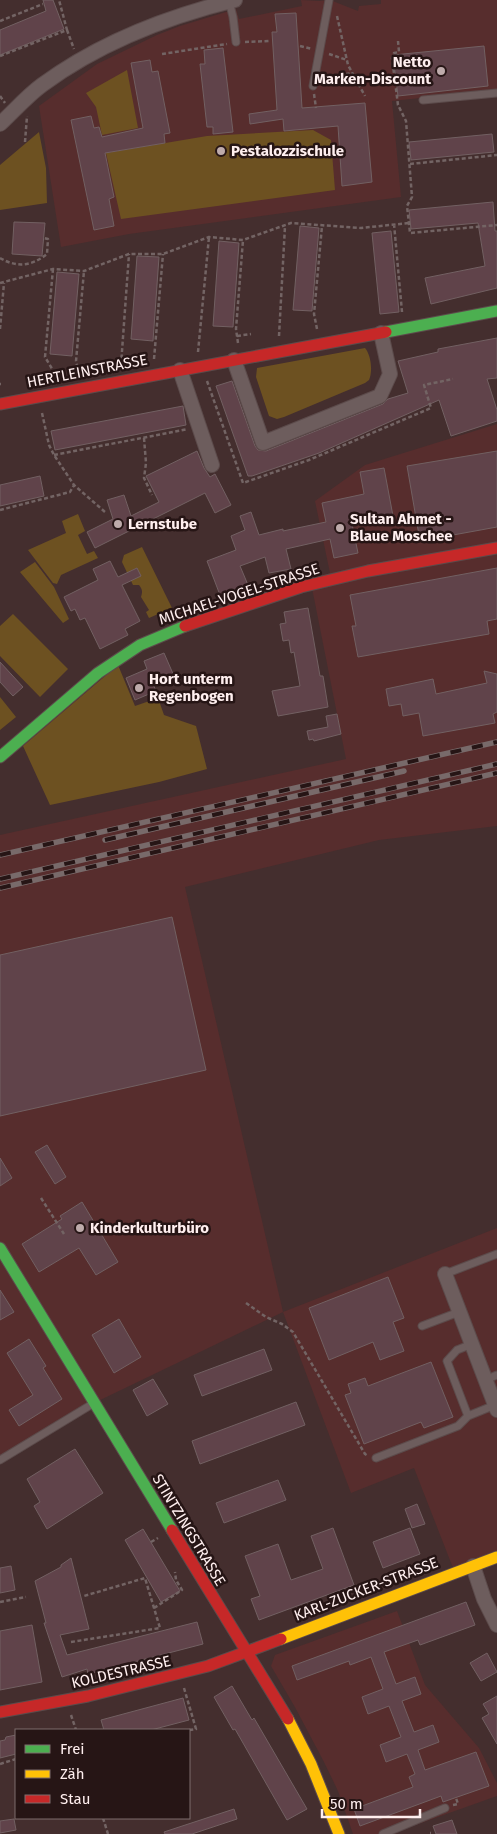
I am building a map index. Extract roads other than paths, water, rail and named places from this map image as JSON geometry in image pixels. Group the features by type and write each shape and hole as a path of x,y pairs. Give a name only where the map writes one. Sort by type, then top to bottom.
{"street":[{"path":"0,124 41,86 78,61 130,34 172,18 232,1"},
{"name":"HERTLEINSTRASSE","path":"0,404 497,311"},
{"path":"238,360 263,443 380,396 390,374 381,333"},
{"path":"180,370 212,465"},
{"name":"MICHAEL-VOGEL-STRASSE","path":"0,758 98,673 154,638 212,616 307,586 378,569 497,548"},
{"name":"STINTZINGSTRASSE","path":"0,1248 292,1726 311,1764 339,1834"},
{"path":"445,1274 472,1344 491,1377 496,1407"},
{"name":"KARL-ZUCKER-STRASSE","path":"246,1652 497,1557"},
{"path":"473,1566 484,1599 497,1625"},
{"name":"KOLDESTRASSE","path":"0,1712 88,1696 163,1678 208,1666 246,1652"}],"lane":[{"path":"313,86 329,0"},
{"path":"232,1 236,42"},
{"path":"423,100 497,92"},
{"path":"445,1274 497,1254"},
{"path":"422,1326 459,1312"},
{"path":"468,1416 447,1361 457,1350 472,1344"},
{"path":"0,1460 94,1403"},
{"path":"376,1458 458,1426 468,1416 496,1407"},
{"path":"383,1834 444,1808"}],"railway":[{"path":"0,855 497,742"},
{"path":"0,879 497,764"},
{"path":"105,840 404,771"},
{"path":"0,888 497,773"}],"place":[{"name":"Netto Marken-Discount","path":"441,71"},
{"name":"Pestalozzischule","path":"221,151"},
{"name":"Lernstube","path":"118,524"},
{"name":"Sultan Ahmet - Blaue Moschee","path":"340,528"},
{"name":"Hort unterm Regenbogen","path":"139,688"},
{"name":"Kinderkulturbüro","path":"80,1228"}]}
